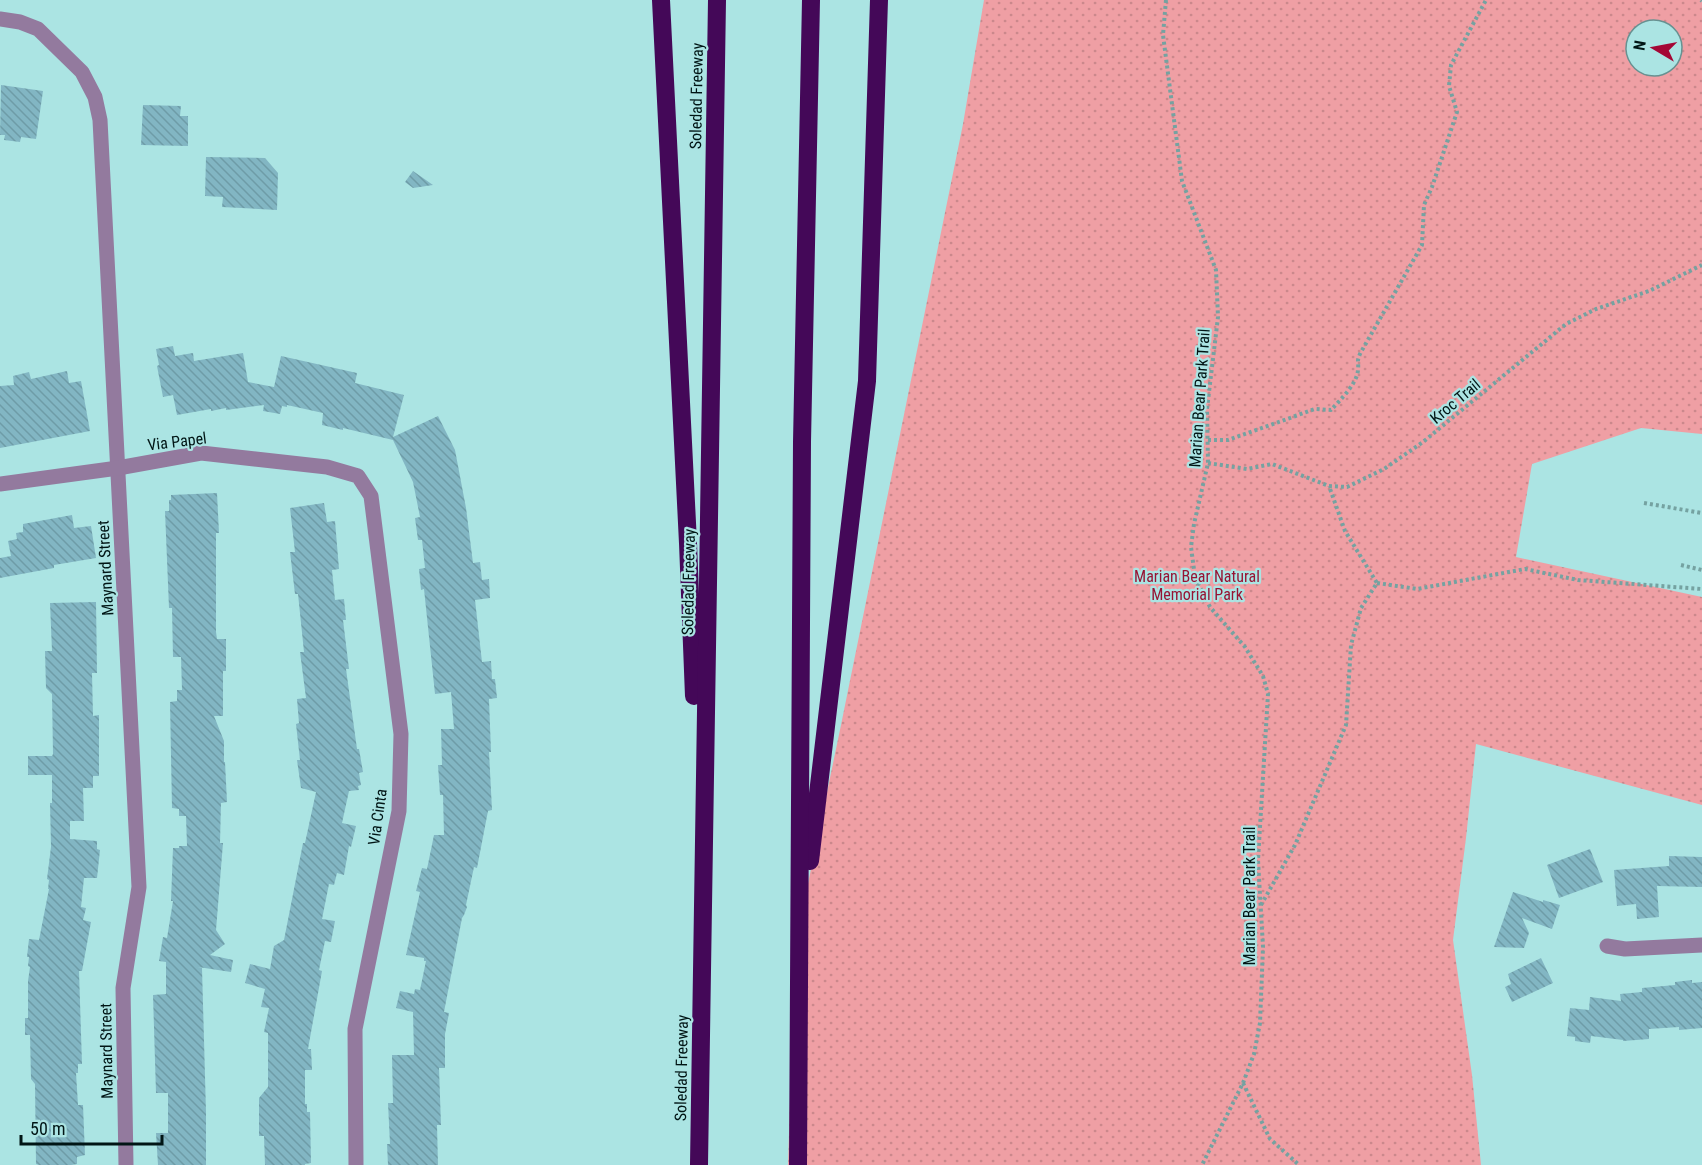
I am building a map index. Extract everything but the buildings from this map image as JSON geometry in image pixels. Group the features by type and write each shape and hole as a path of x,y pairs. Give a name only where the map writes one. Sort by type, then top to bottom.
{"highway":[{"path":"661,0 688,543 702,902"},
{"name":"Soledad Freeway","path":"699,1165 717,0"},
{"path":"798,1165 802,442 811,0"},
{"path":"800,952 867,381 879,0"},
{"path":"876,98 887,0"}],"street":[{"name":"Maynard Street","path":"0,19 20,22 38,29 82,72 95,97 100,120 139,886 123,988 126,1165"},
{"name":"Via Papel","path":"0,484 118,468 201,453 327,467 358,476"},
{"name":"Via Cinta","path":"356,1165 354,1029 399,811 401,734 371,496 358,476"},
{"path":"1607,946 1625,950 1702,945"}],"path":[{"name":"Marian Bear Park Trail","path":"1166,0 1163,35 1182,181 1216,270 1218,317 1207,409 1208,463 1191,547 1195,577 1210,607 1245,647 1263,676 1268,694 1258,860 1263,947 1260,1023 1254,1054 1243,1083 1202,1165"},
{"path":"1208,440 1228,440 1315,409 1331,410 1350,388 1358,370 1357,362 1361,352 1422,245 1424,205 1457,112 1449,86 1451,65 1486,0"},
{"name":"Kroc Trail","path":"1208,463 1247,469 1272,464 1329,486 1348,486 1384,469 1423,442 1566,324 1596,309 1649,291 1702,265"},
{"path":"1329,486 1345,531 1377,583 1417,589 1525,570 1578,580 1702,589"},
{"path":"1644,503 1702,513"},
{"path":"1681,565 1702,570"},
{"path":"1260,906 1295,845 1346,725 1352,645 1361,608 1377,583"},
{"path":"1243,1083 1270,1139 1299,1165"}],"green space":[{"name":"Marian Bear Natural Memorial Park","path":"984,0 1702,0 1702,434 1641,428 1532,464 1516,557 1702,597 1702,805 1476,744 1453,940 1472,1075 1481,1165 788,1165 795,946 963,124"}]}
